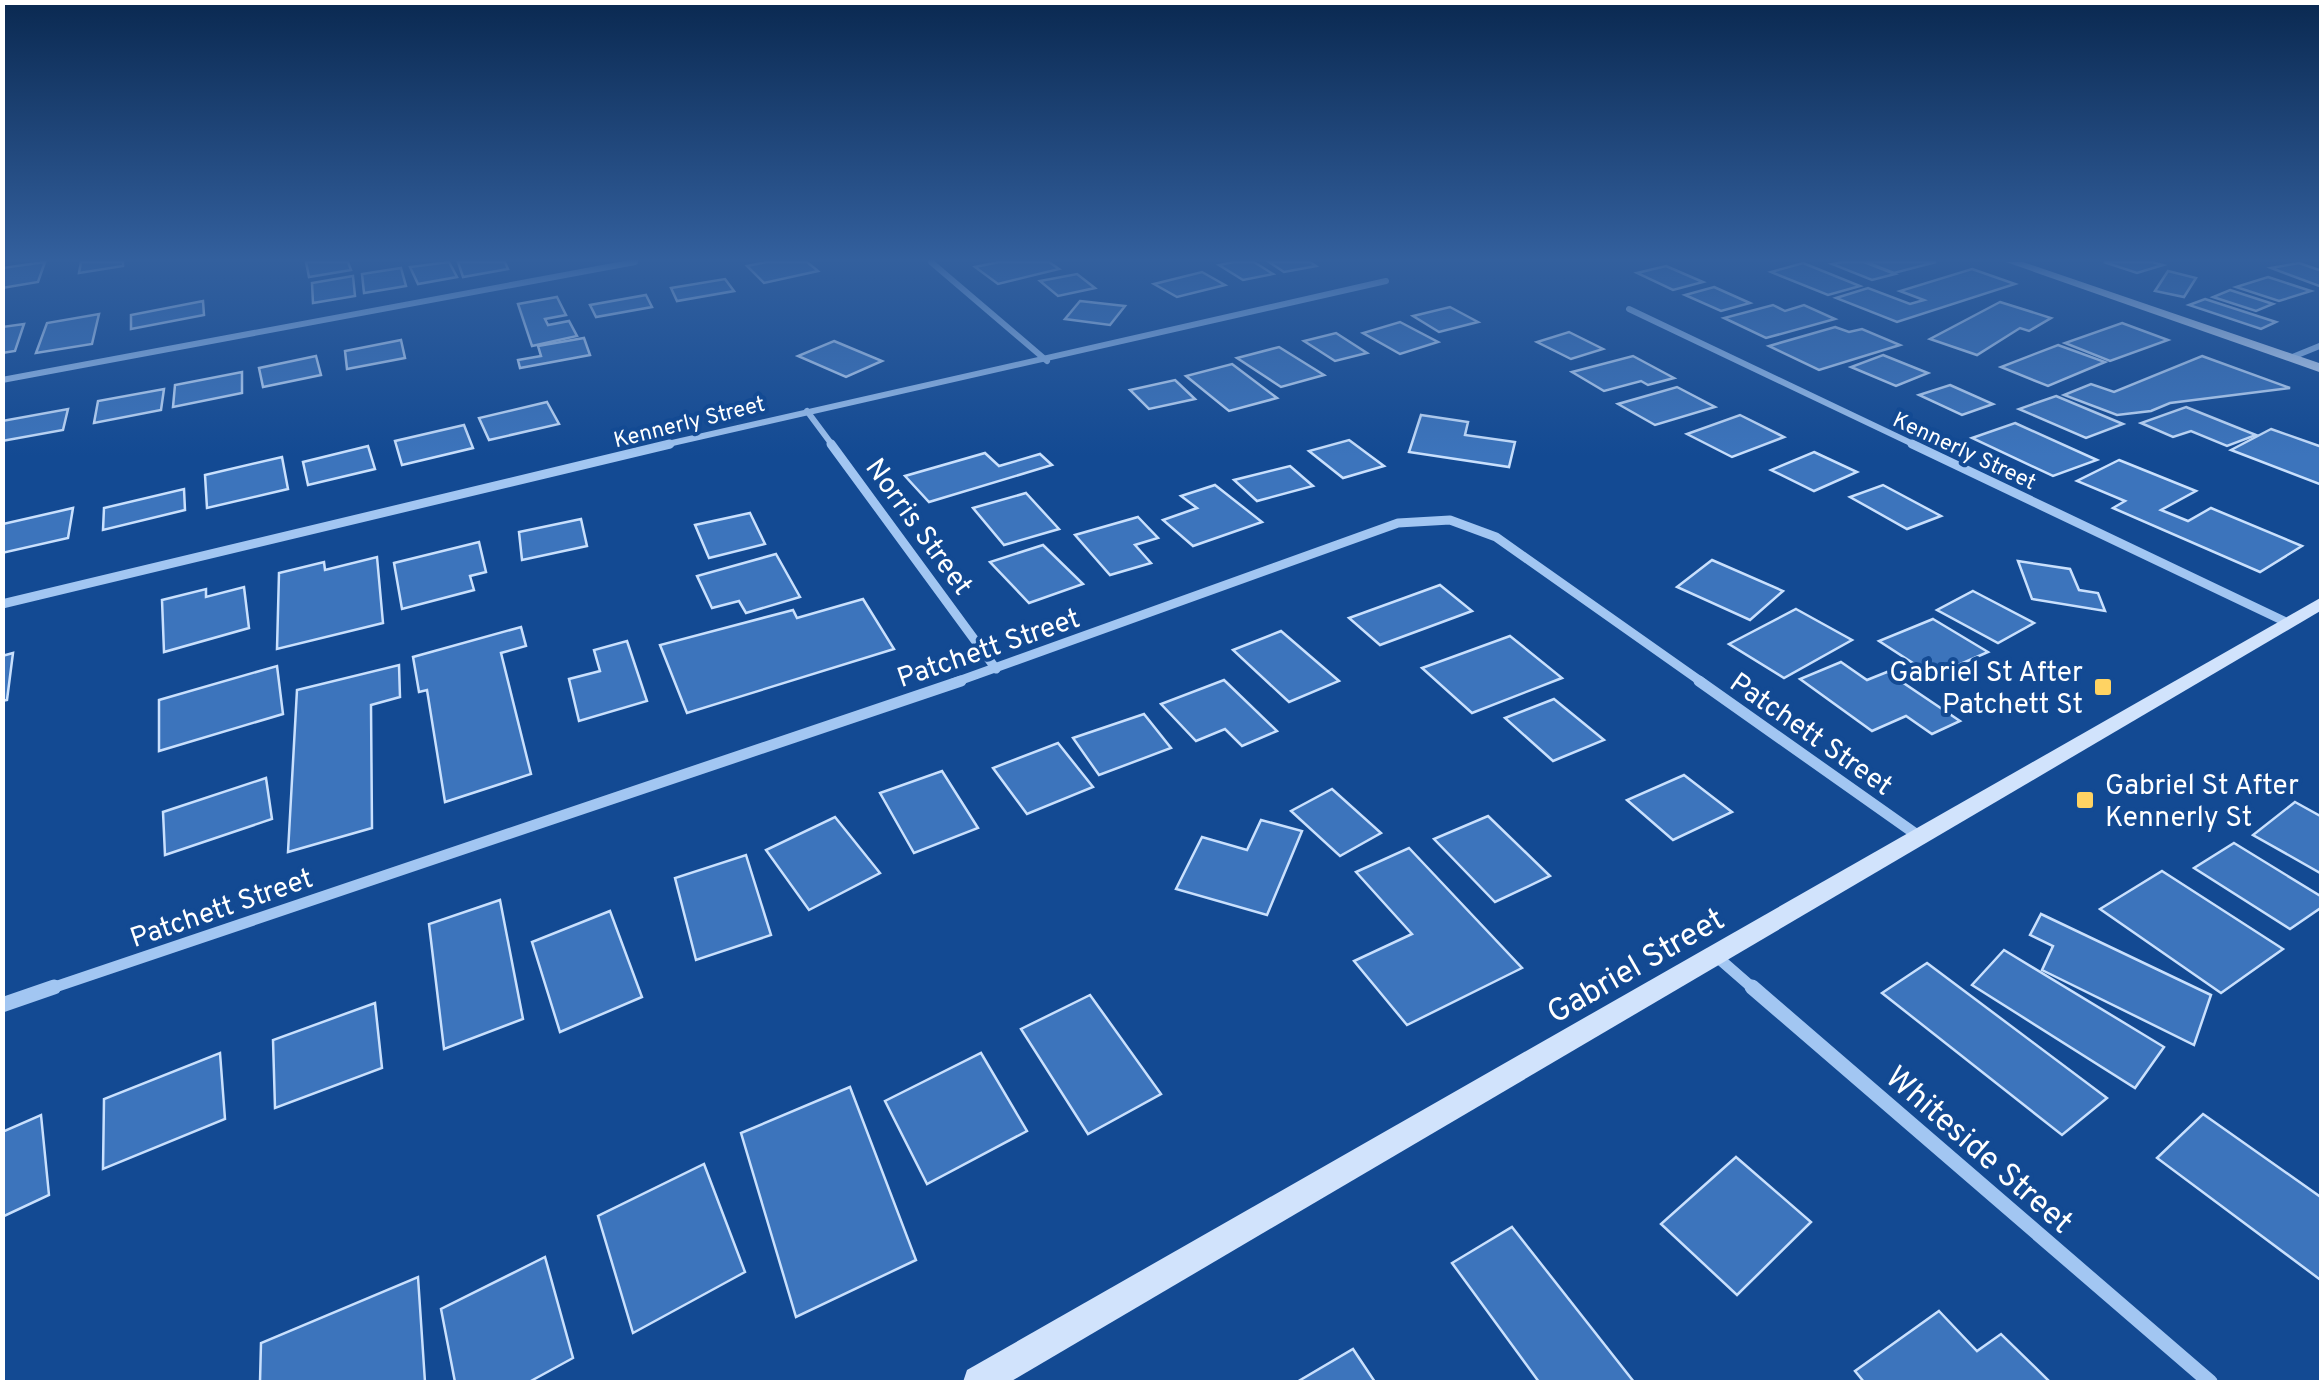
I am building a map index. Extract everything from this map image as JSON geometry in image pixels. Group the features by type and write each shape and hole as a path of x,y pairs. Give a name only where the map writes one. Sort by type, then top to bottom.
{"street":[{"path":"2,380 288,327"},
{"path":"1007,327 1047,361"},
{"name":"Kennerly Street","path":"2,604 808,411 1193,327"},
{"name":"Kennerly Street","path":"1666,327 2286,622"},
{"path":"2199,327 2322,369"},
{"path":"2290,358 2322,346"},
{"name":"Norris Street","path":"808,411 996,669"},
{"name":"Patchett Street","path":"2,1005 996,669 1398,523 1450,520 1496,537 1920,837"},
{"name":"Gabriel Street","path":"980,1382 2322,602"},
{"name":"Whiteside Street","path":"1715,955 2210,1382"}],"building":[{"path":"2,327 23,327 15,351 2,353"},
{"path":"46,327 96,327 92,344 36,353"},
{"path":"526,327 572,327 577,336 532,346"},
{"path":"1384,327 1409,327 1438,342 1400,354 1363,333"},
{"path":"1430,327 1460,327 1439,332"},
{"path":"1742,327 1807,327 1766,338"},
{"path":"1835,327 1849,332 1862,329 1900,345 1819,370 1769,346"},
{"path":"1953,327 2036,327 2029,331 2020,328 1977,355 1930,339"},
{"path":"2112,327 2132,327 2168,340 2110,361 2065,343"},
{"path":"1569,332 1603,349 1571,359 1537,342"},
{"path":"1336,333 1367,353 1335,361 1304,341"},
{"path":"584,338 590,355 520,368 518,360 541,356 538,346"},
{"path":"401,340 405,358 347,369 345,351"},
{"path":"834,341 882,361 846,377 798,356"},
{"path":"2058,345 2105,362 2048,386 2001,367"},
{"path":"1279,347 1324,375 1281,387 1237,358"},
{"path":"1883,355 1928,373 1896,386 1851,367"},
{"path":"316,356 321,375 263,387 259,368"},
{"path":"1633,356 1674,378 1648,385 1641,381 1604,391 1572,372"},
{"path":"2202,356 2290,388 2170,403 2151,411 2117,415 2064,395 2091,384 2114,392"},
{"path":"1232,364 1277,398 1229,411 1186,376"},
{"path":"242,372 242,393 173,407 175,385"},
{"path":"1175,380 1195,399 1149,409 1130,390"},
{"path":"1950,385 1993,404 1962,415 1919,395"},
{"path":"1677,387 1715,407 1655,425 1618,404"},
{"path":"164,389 161,410 94,423 98,401"},
{"path":"2056,396 2123,424 2086,438 2019,409"},
{"path":"547,402 559,424 489,440 479,418"},
{"path":"2186,407 2256,435 2227,446 2191,431 2173,437 2141,423"},
{"path":"68,409 63,430 2,441 2,421"},
{"path":"1421,415 1468,422 1465,435 1515,442 1509,467 1409,452"},
{"path":"1740,415 1784,437 1732,457 1687,434"},
{"path":"2015,423 2097,460 2053,476 1972,438"},
{"path":"464,425 473,448 402,465 395,441"},
{"path":"2271,429 2322,447 2322,485 2231,450"},
{"path":"1349,440 1384,466 1343,478 1309,451"},
{"path":"368,446 375,469 308,485 303,462"},
{"path":"1814,452 1857,472 1814,491 1771,470"},
{"path":"985,453 999,466 1040,454 1052,465 929,502 905,476"},
{"path":"282,457 288,489 207,508 205,475"},
{"path":"2119,460 2196,491 2161,510 2188,521 2211,508 2302,546 2260,572 2113,508 2125,501 2077,481"},
{"path":"1290,466 1313,486 1257,501 1234,480"},
{"path":"1215,485 1262,522 1193,546 1163,520 1197,508 1181,496"},
{"path":"1883,485 1941,516 1907,529 1850,497"},
{"path":"184,489 185,510 103,530 104,508"},
{"path":"1026,493 1059,529 1004,545 973,508"},
{"path":"73,508 68,538 2,553 3,524"},
{"path":"750,513 765,544 709,558 695,525"},
{"path":"1138,517 1158,538 1135,545 1151,563 1110,575 1075,535"},
{"path":"581,519 587,546 522,560 519,532"},
{"path":"479,542 486,572 470,576 474,590 402,609 394,563"},
{"path":"1043,545 1083,584 1029,603 990,562"},
{"path":"776,554 800,597 746,613 739,601 712,608 697,576"},
{"path":"377,557 383,623 277,649 279,573 324,562 325,570"},
{"path":"1712,560 1783,591 1750,620 1677,587"},
{"path":"2018,561 2070,569 2079,590 2098,593 2105,611 2032,599"},
{"path":"1440,585 1472,611 1380,645 1349,618"},
{"path":"244,587 249,628 164,652 162,600 206,589 206,597"},
{"path":"1973,591 2034,623 1998,643 1937,610"},
{"path":"863,599 894,649 687,713 660,645 793,610 797,618"},
{"path":"1796,609 1852,640 1784,678 1729,644"},
{"path":"1933,619 1988,652 1933,676 1879,641"},
{"path":"521,627 526,646 501,653 531,774 445,802 427,690 419,692 413,657"},
{"path":"1281,631 1339,681 1289,702 1233,650"},
{"path":"1510,636 1562,678 1472,713 1422,668"},
{"path":"627,641 647,701 579,721 569,679 600,671 594,650"},
{"path":"13,653 7,700 2,701 2,656"},
{"path":"1841,662 1867,680 1887,672 1960,721 1932,734 1906,716 1872,731 1800,679"},
{"path":"399,665 400,697 371,705 372,828 288,852 297,690"},
{"path":"277,666 283,714 159,751 159,700"},
{"path":"1224,680 1277,731 1242,746 1225,729 1196,741 1161,704"},
{"path":"1554,699 1604,740 1553,761 1505,718"},
{"path":"1144,714 1171,748 1099,775 1073,738"},
{"path":"1058,743 1093,787 1027,814 993,768"},
{"path":"942,771 978,828 914,853 880,793"},
{"path":"1684,775 1732,812 1673,840 1627,800"},
{"path":"266,778 272,819 165,855 163,812"},
{"path":"1332,789 1381,833 1340,856 1291,811"},
{"path":"2295,802 2322,817 2322,874 2253,835"},
{"path":"1488,816 1550,876 1495,902 1434,839"},
{"path":"835,817 880,873 809,910 766,850"},
{"path":"1261,820 1302,831 1267,915 1176,889 1202,837 1247,850"},
{"path":"2234,843 2322,897 2322,907 2290,929 2194,868"},
{"path":"1409,848 1522,968 1407,1025 1354,961 1412,934 1356,872"},
{"path":"746,855 771,935 696,960 675,878"},
{"path":"2162,871 2283,949 2221,993 2100,909"},
{"path":"500,900 523,1019 444,1049 429,924"},
{"path":"610,911 642,997 560,1032 532,942"},
{"path":"2041,914 2211,995 2194,1045 2042,970 2053,946 2030,935"},
{"path":"2004,950 2164,1047 2135,1088 1972,985"},
{"path":"1927,963 2107,1098 2062,1135 1882,993"},
{"path":"1090,995 1161,1094 1088,1134 1021,1029"},
{"path":"375,1003 382,1068 275,1108 273,1040"},
{"path":"220,1053 225,1119 103,1169 104,1099"},
{"path":"981,1053 1027,1131 927,1184 885,1101"},
{"path":"850,1087 916,1260 796,1317 741,1133"},
{"path":"2203,1114 2322,1198 2322,1281 2157,1158"},
{"path":"41,1115 49,1195 2,1217 2,1132"},
{"path":"1736,1157 1811,1222 1737,1295 1661,1224"},
{"path":"704,1164 745,1272 633,1333 598,1216"},
{"path":"1512,1227 1634,1382 1539,1382 1452,1263"},
{"path":"545,1257 573,1358 529,1382 455,1382 441,1309"},
{"path":"418,1277 425,1382 260,1382 261,1343"},
{"path":"1939,1311 1977,1351 2001,1334 2050,1382 1864,1382 1855,1371"},
{"path":"1353,1349 1375,1382 1297,1382"}],"place":[{"name":"Gabriel St After Patchett St","path":"2103,687"},
{"name":"Gabriel St After Kennerly St","path":"2085,800"}]}
